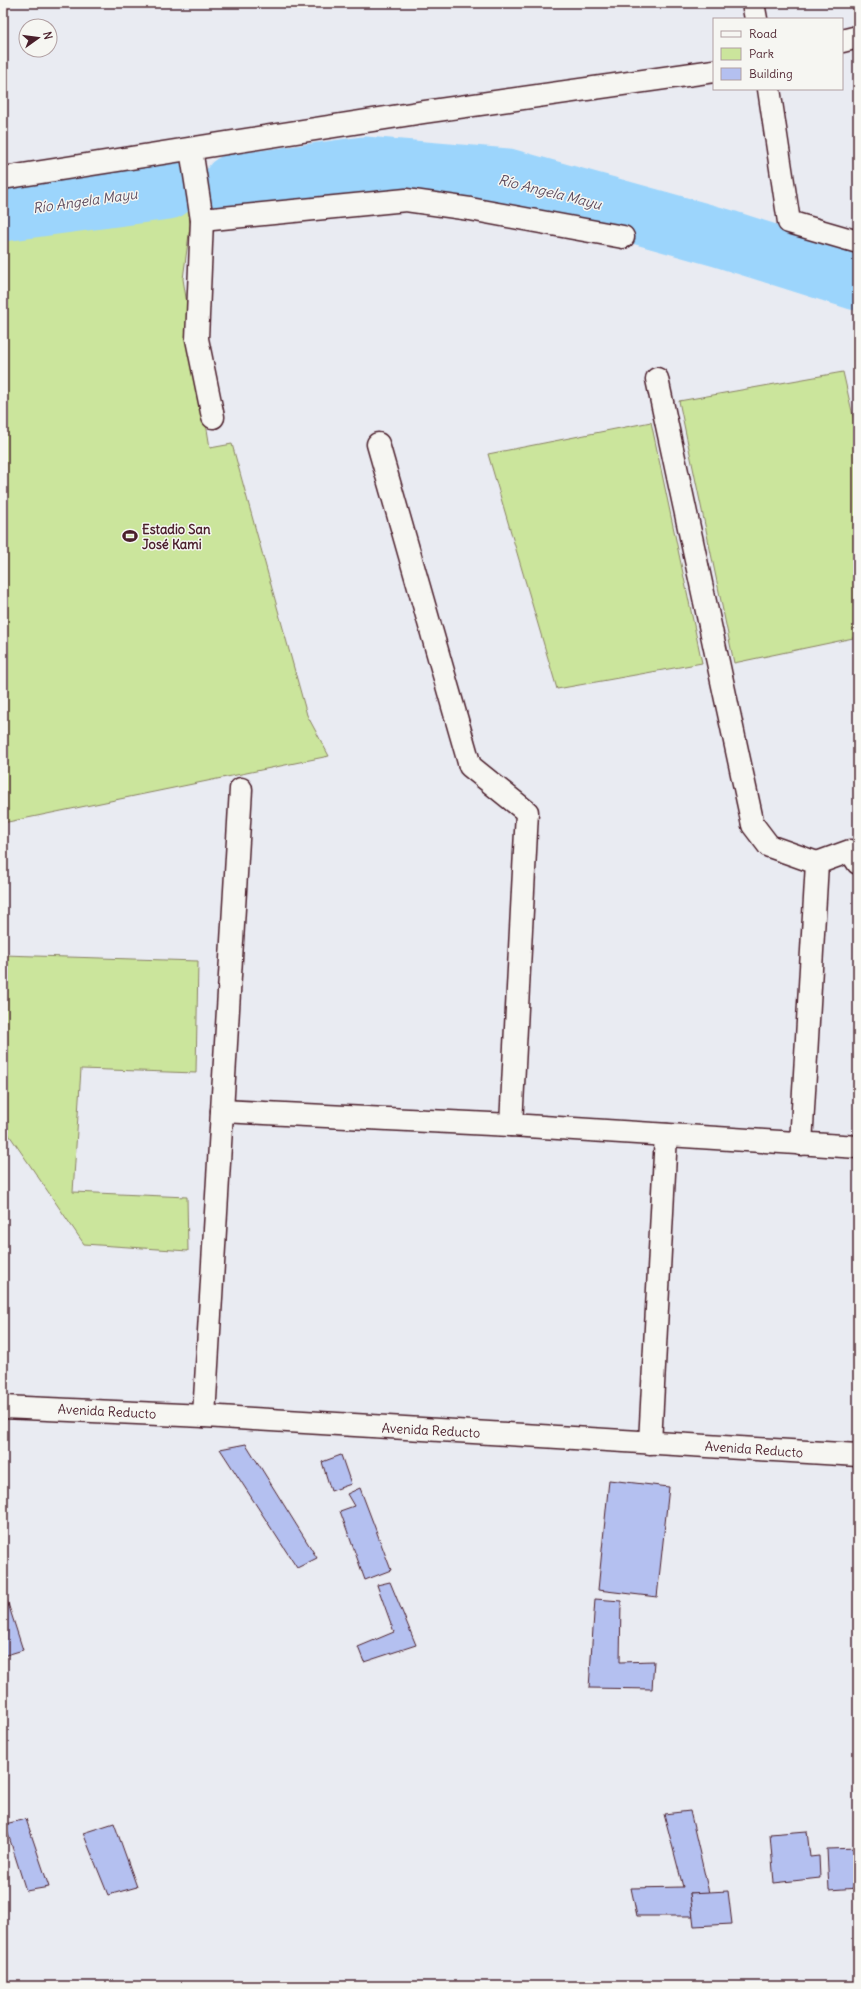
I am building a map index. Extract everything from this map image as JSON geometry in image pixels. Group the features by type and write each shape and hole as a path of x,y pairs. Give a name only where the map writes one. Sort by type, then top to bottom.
{"street":[{"path":"753,3 756,18"},
{"path":"843,41 858,37"},
{"path":"3,178 424,112 713,71"},
{"path":"769,90 789,222 858,242"},
{"path":"191,148 202,220 197,339 213,418"},
{"path":"202,220 406,200 470,209 623,237"},
{"path":"657,379 753,825 769,846 817,864 850,851 858,863"},
{"path":"378,444 470,766 527,812 511,1125"},
{"path":"204,1416 241,789"},
{"path":"800,1144 817,864"},
{"path":"222,1111 511,1125 858,1147"},
{"path":"650,1443 666,1135"},
{"name":"Avenida Reducto","path":"3,1407 204,1416 858,1455"}],"green space":[{"name":"Estadio San José Kami","path":"181,166 191,219 183,279 210,448 232,444 307,715 329,756 3,823 3,192"},
{"path":"843,372 858,438 858,637 734,663 679,401"},
{"path":"651,422 702,663 557,689 488,454"},
{"path":"3,955 198,961 196,1073 81,1069 73,1192 187,1197 188,1251 84,1244 3,1126"}],"building":[{"path":"246,1444 317,1558 297,1568 220,1449"},
{"path":"341,1455 351,1484 331,1491 322,1462"},
{"path":"609,1480 669,1487 657,1597 598,1590"},
{"path":"360,1488 391,1570 365,1580 340,1511 354,1506 347,1494"},
{"path":"390,1582 416,1645 364,1662 358,1647 394,1632 377,1585"},
{"path":"3,1588 23,1650 3,1656"},
{"path":"595,1599 621,1601 620,1662 654,1661 652,1689 589,1688"},
{"path":"690,1811 709,1893 690,1893 693,1916 637,1916 631,1888 683,1887 664,1814"},
{"path":"26,1819 49,1887 26,1891 5,1824"},
{"path":"114,1823 137,1887 108,1895 83,1833"},
{"path":"807,1831 810,1857 819,1856 820,1878 774,1883 770,1834"},
{"path":"858,1848 858,1888 829,1890 827,1849"},
{"path":"728,1891 732,1924 694,1926 690,1893"}],"waterway":[{"name":"Río Angela Mayu","path":"232,184 364,166 507,178 722,238 858,281"},
{"name":"Río Angela Mayu","path":"3,212 168,190"}],"place":[{"name":"Estadio San José Kami","path":"130,536"}]}
